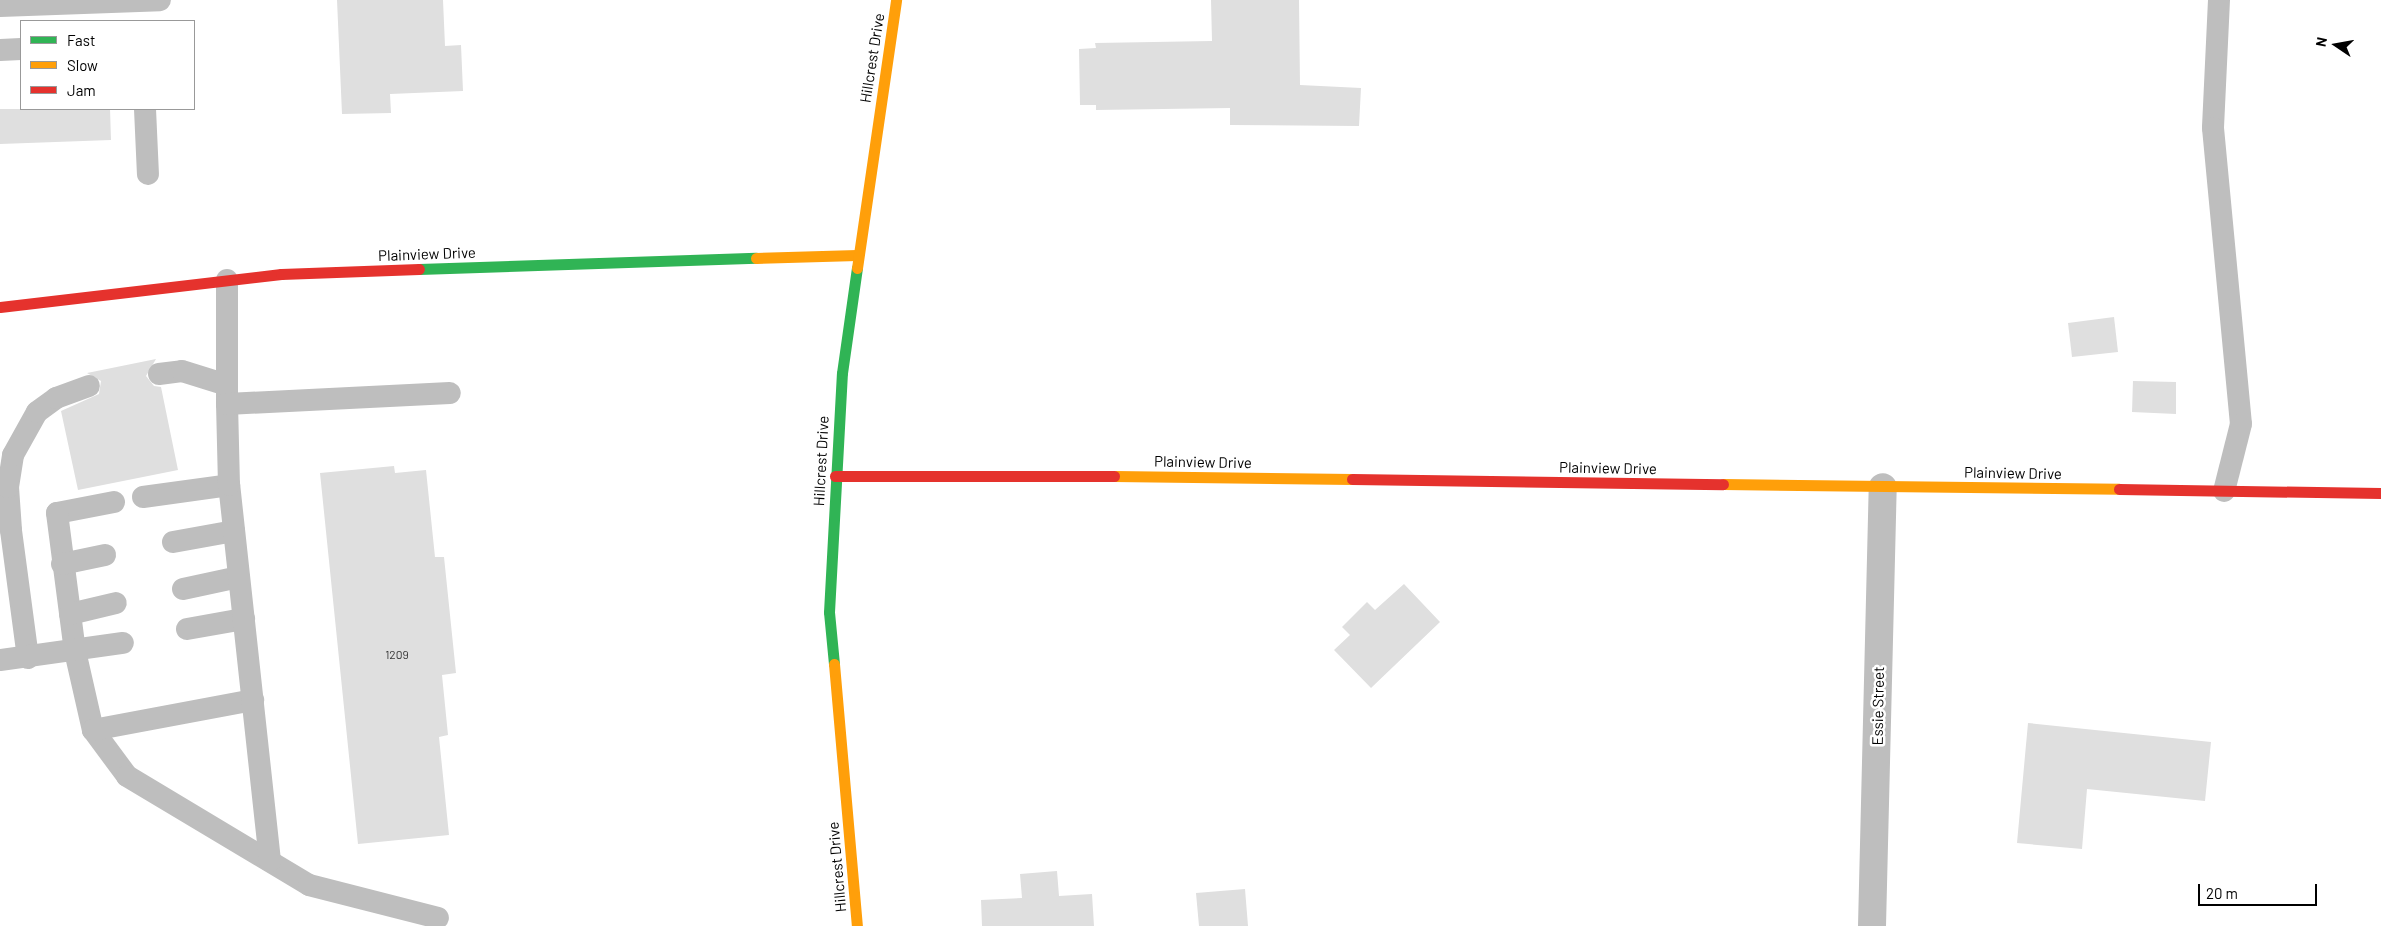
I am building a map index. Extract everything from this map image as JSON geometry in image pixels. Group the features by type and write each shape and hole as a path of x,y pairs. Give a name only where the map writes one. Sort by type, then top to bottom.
{"street":[{"name":"Hillcrest Drive","path":"857,926 829,612 842,373 857,255 896,0"},
{"name":"Plainview Drive","path":"0,306 281,274 857,255"},
{"name":"Plainview Drive","path":"835,476 1078,475 2381,493"},
{"name":"Essie Street","path":"1872,926 1883,487"}],"lane":[{"path":"0,6 160,0"},
{"path":"2219,0 2214,128 2241,424 2224,491"},
{"path":"0,50 20,49"},
{"path":"145,110 148,174"},
{"path":"227,280 228,485 270,861"},
{"path":"158,374 182,371 227,395 450,393"},
{"path":"28,658 11,530 8,487 13,455 37,412 56,398 89,386"},
{"path":"143,496 228,485"},
{"path":"114,502 57,513 62,564 75,651 93,730 128,776 309,885 438,918"},
{"path":"173,542 234,531"},
{"path":"62,564 105,555"},
{"path":"184,589 239,577"},
{"path":"70,614 116,603"},
{"path":"186,629 244,619"},
{"path":"0,660 28,658 123,643"},
{"path":"93,730 253,700"}],"building":[{"path":"337,0 443,0 445,46 461,45 463,91 390,94 391,113 342,114"},
{"path":"1211,0 1299,0 1300,85 1361,88 1359,126 1230,125 1230,108 1096,110 1096,105 1080,105 1079,49 1096,48 1095,43 1212,41"},
{"path":"0,109 110,110 111,140 0,144"},
{"path":"2114,317 2118,352 2072,357 2068,323"},
{"path":"156,359 146,376 154,386 161,387 178,470 78,490 61,411 99,394 101,381 87,373"},
{"path":"2133,381 2176,382 2176,414 2132,412"},
{"path":"394,466 395,473 426,470 435,557 444,557 456,673 442,675 448,735 439,737 449,835 358,844 320,473"},
{"path":"1404,584 1440,622 1371,688 1334,650 1350,635 1342,627 1367,602 1375,610"},
{"path":"2028,723 2211,742 2205,801 2087,789 2082,849 2017,843"},
{"path":"1057,871 1059,896 1092,894 1094,926 982,926 981,900 1022,898 1020,874"},
{"path":"1245,889 1248,926 1199,926 1196,893"}],"traffic: fast":[{"path":"419,269 756,258"},
{"path":"834,664 829,612 842,373 857,268"}],"traffic: slow":[{"path":"857,268 896,0"},
{"path":"756,258 857,255"},
{"path":"1114,476 1352,479"},
{"path":"1723,484 2119,489"},
{"path":"834,664 857,926"}],"traffic: jam":[{"path":"0,307 281,274 419,269"},
{"path":"835,476 1114,476"},
{"path":"1352,479 1723,484"},
{"path":"2119,489 2381,493"}]}
